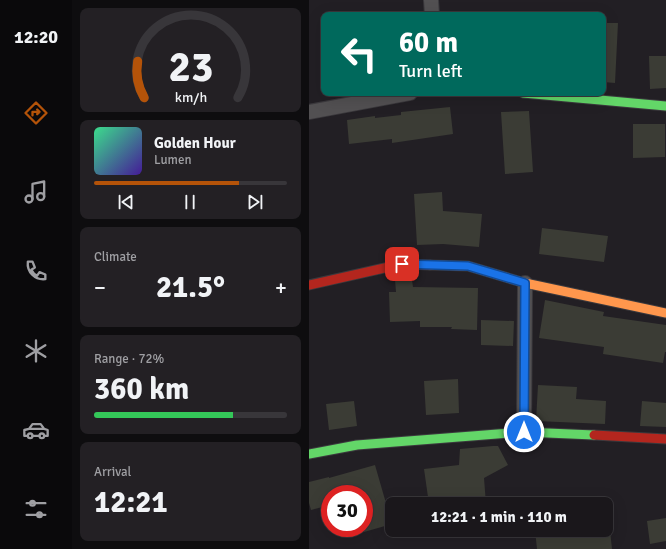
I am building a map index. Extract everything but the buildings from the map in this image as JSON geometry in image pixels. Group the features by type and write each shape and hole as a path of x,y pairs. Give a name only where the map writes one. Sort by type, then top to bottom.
{"street":[{"path":"431,0 432,12"},
{"path":"309,112 394,96"},
{"path":"556,96 666,106"},
{"path":"309,285 402,264 468,266 525,283 666,313"},
{"path":"524,432 525,283"},
{"path":"309,454 357,445 524,432 666,438"}],"traffic: fast":[{"path":"556,96 666,106"},
{"path":"309,454 357,445 524,432 594,435"}],"traffic: slow":[{"path":"430,265 468,266 525,283 666,313"}],"traffic: jam":[{"path":"309,285 402,264 430,265"},
{"path":"594,435 666,439"}],"route":[{"path":"402,264 468,266 525,283 524,432"}]}
